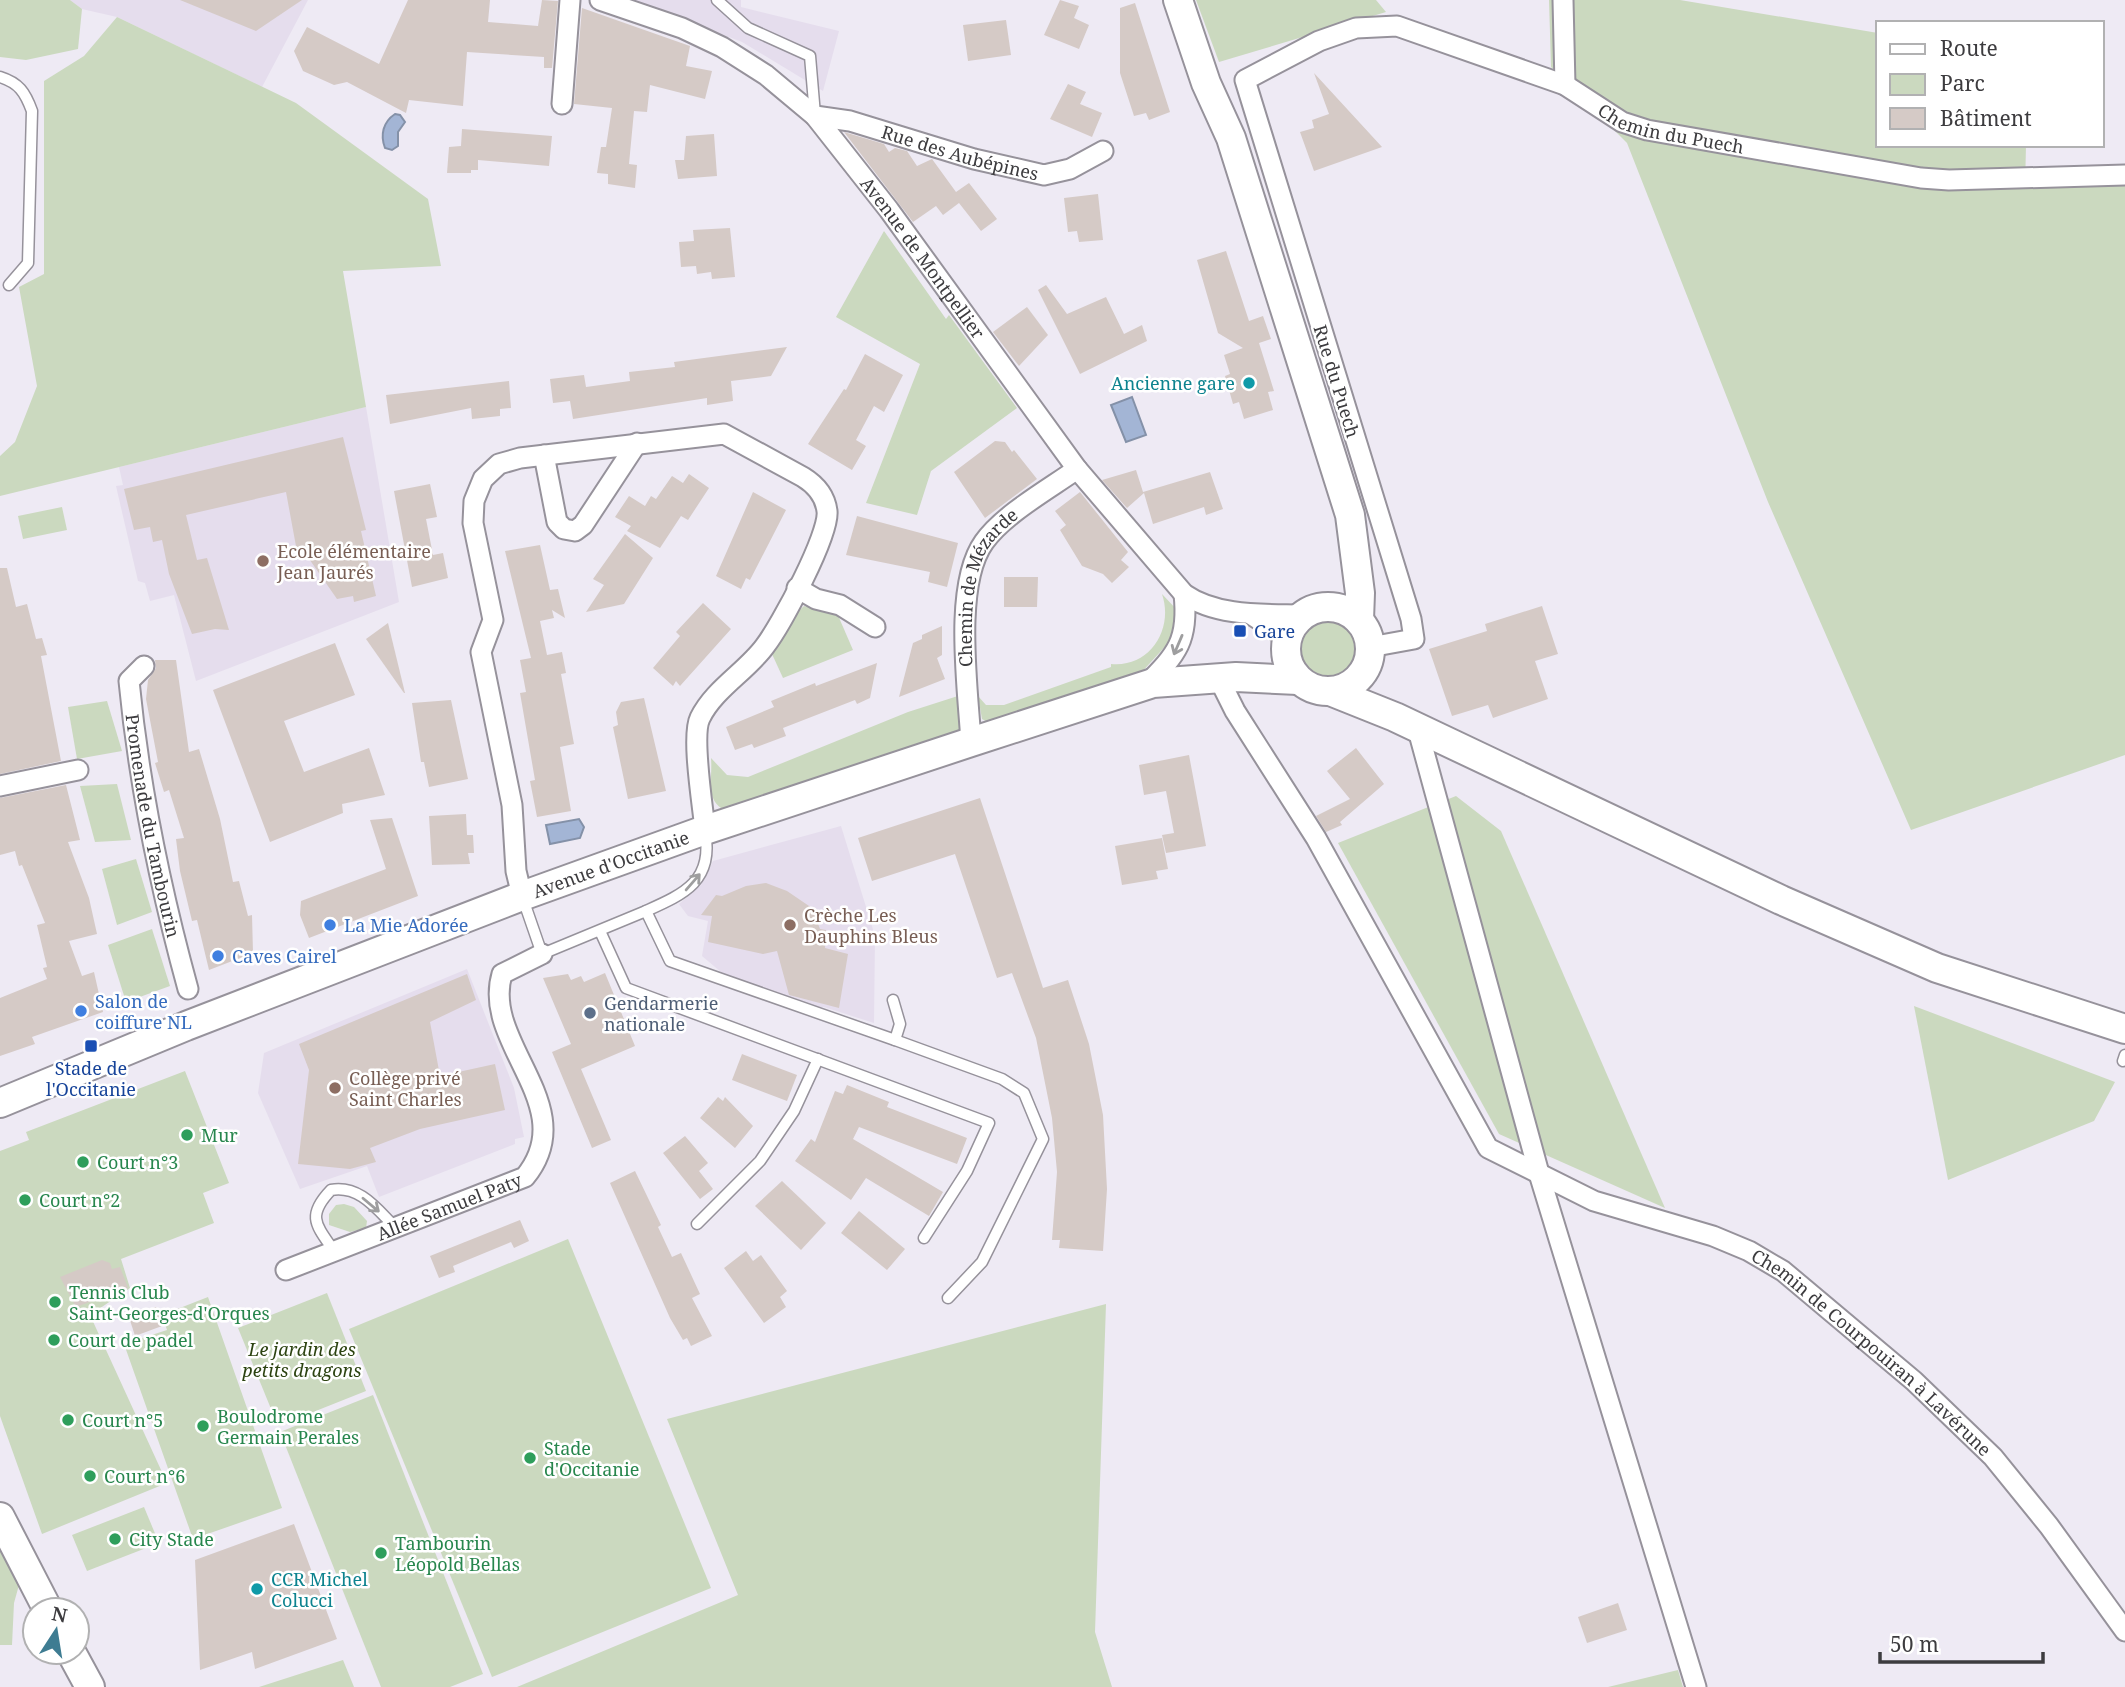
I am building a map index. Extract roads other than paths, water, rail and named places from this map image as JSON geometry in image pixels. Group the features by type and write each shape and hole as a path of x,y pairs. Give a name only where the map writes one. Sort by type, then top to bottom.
{"street":[{"path":"562,104 570,0"},
{"name":"Avenue de Montpellier","path":"600,0 682,29 722,47 766,75 815,116 889,210 1077,469 1184,594 1198,604 1251,614 1299,639"},
{"path":"1178,0 1206,83 1231,138 1350,515 1355,538 1355,572 1360,593 1359,620"},
{"path":"1563,0 1565,85"},
{"name":"Chemin du Puech","path":"1245,80 1319,41 1356,28 1381,25 1414,32 1565,85 1622,122 1647,130 1921,178 1949,180 2125,176"},
{"name":"Rue du Puech","path":"1245,80 1411,620 1414,639 1369,656"},
{"name":"Rue des Aubépines","path":"815,116 850,121 974,159 1044,175 1070,169 1103,151"},
{"path":"522,895 516,871 512,805 481,653 493,620 473,523 474,501 483,479 499,464 544,455 724,433 815,485 824,497 827,523 797,588 765,646 700,717 697,736 705,830"},
{"path":"544,455 556,522 564,529 575,531 583,525 637,443"},
{"name":"Chemin de Mézarde","path":"971,741 965,611 980,550 992,533 1077,469"},
{"path":"1299,639 1355,572"},
{"path":"797,588 816,599 840,605 875,627"},
{"path":"1146,685 1173,657 1181,644 1186,621 1184,594"},
{"path":"1299,639 1343,610 1359,620 1367,632 1369,656 1406,724 1540,1177 1696,1687"},
{"name":"Avenue de Montpellier","path":"1251,614 1299,639"},
{"path":"1299,639 1313,689 1331,691 1406,724 1781,900 1937,968 2125,1029"},
{"name":"Avenue d'Occitanie","path":"0,1103 187,1026 522,895 705,830 1146,685 1227,677 1299,639"},
{"path":"1331,691 1352,683 1369,656"},
{"name":"Promenade du Tambourin","path":"144,666 129,681 145,808 188,989"},
{"name":"Chemin de Courpouiran à Lavérune","path":"1227,677 1235,710 1316,838 1488,1149 1540,1177 1594,1201 1701,1233 1749,1251 1783,1271 1914,1381 1993,1457 2049,1526 2125,1631"},
{"path":"0,786 78,770"},
{"name":"Allée Samuel Paty","path":"286,1270 526,1177 534,1167 543,1132 542,1110 499,1008 498,986 502,974 542,954"},
{"path":"0,1517 41,1596"},
{"path":"79,1666 90,1687"}],"lane":[{"path":"717,0 748,28 810,56 815,116"},
{"path":"0,77 14,81 25,92 32,111 28,263 9,285"},
{"path":"522,895 542,954 646,911 694,885 706,856 705,830"},
{"path":"646,911 670,961 1002,1079 1024,1093 1043,1139 982,1262 948,1298"},
{"path":"600,931 626,988 989,1123 967,1171 924,1238"},
{"path":"893,1000 900,1024 895,1040"},
{"path":"697,1224 760,1161 794,1111 817,1059"},
{"path":"334,1251 316,1224 315,1212 331,1190 345,1188 359,1195 394,1226"}],"water":[{"path":"395,114 400,115 405,122 398,132 398,146 392,150 385,148 383,134 385,125"},
{"path":"1132,397 1146,435 1126,442 1111,405"},
{"path":"579,819 584,827 580,838 550,844 546,825"}],"place":[{"name":"Ancienne gare","path":"1249,383"},
{"name":"Ecole élémentaire Jean Jaurés","path":"263,561"},
{"name":"Gare","path":"1240,631"},
{"name":"La Mie Adorée","path":"330,925"},
{"name":"Crèche Les Dauphins Bleus","path":"790,925"},
{"name":"Caves Cairel","path":"218,956"},
{"name":"Salon de coiffure NL","path":"81,1011"},
{"name":"Gendarmerie nationale","path":"590,1013"},
{"name":"Stade de l'Occitanie","path":"91,1046"},
{"name":"Collège privé Saint Charles","path":"335,1088"},
{"name":"Mur","path":"187,1135"},
{"name":"Court n°3","path":"83,1162"},
{"name":"Court n°2","path":"25,1200"},
{"name":"Tennis Club Saint-Georges-d'Orques","path":"55,1302"},
{"name":"Court de padel","path":"54,1340"},
{"name":"Court n°5","path":"68,1420"},
{"name":"Boulodrome Germain Perales","path":"203,1426"},
{"name":"Stade d'Occitanie","path":"530,1458"},
{"name":"Court n°6","path":"90,1476"},
{"name":"City Stade","path":"115,1539"},
{"name":"Tambourin Léopold Bellas","path":"381,1553"},
{"name":"CCR Michel Colucci","path":"257,1589"}],"park label":[{"name":"Le jardin des petits dragons","path":"302,1359"}]}
